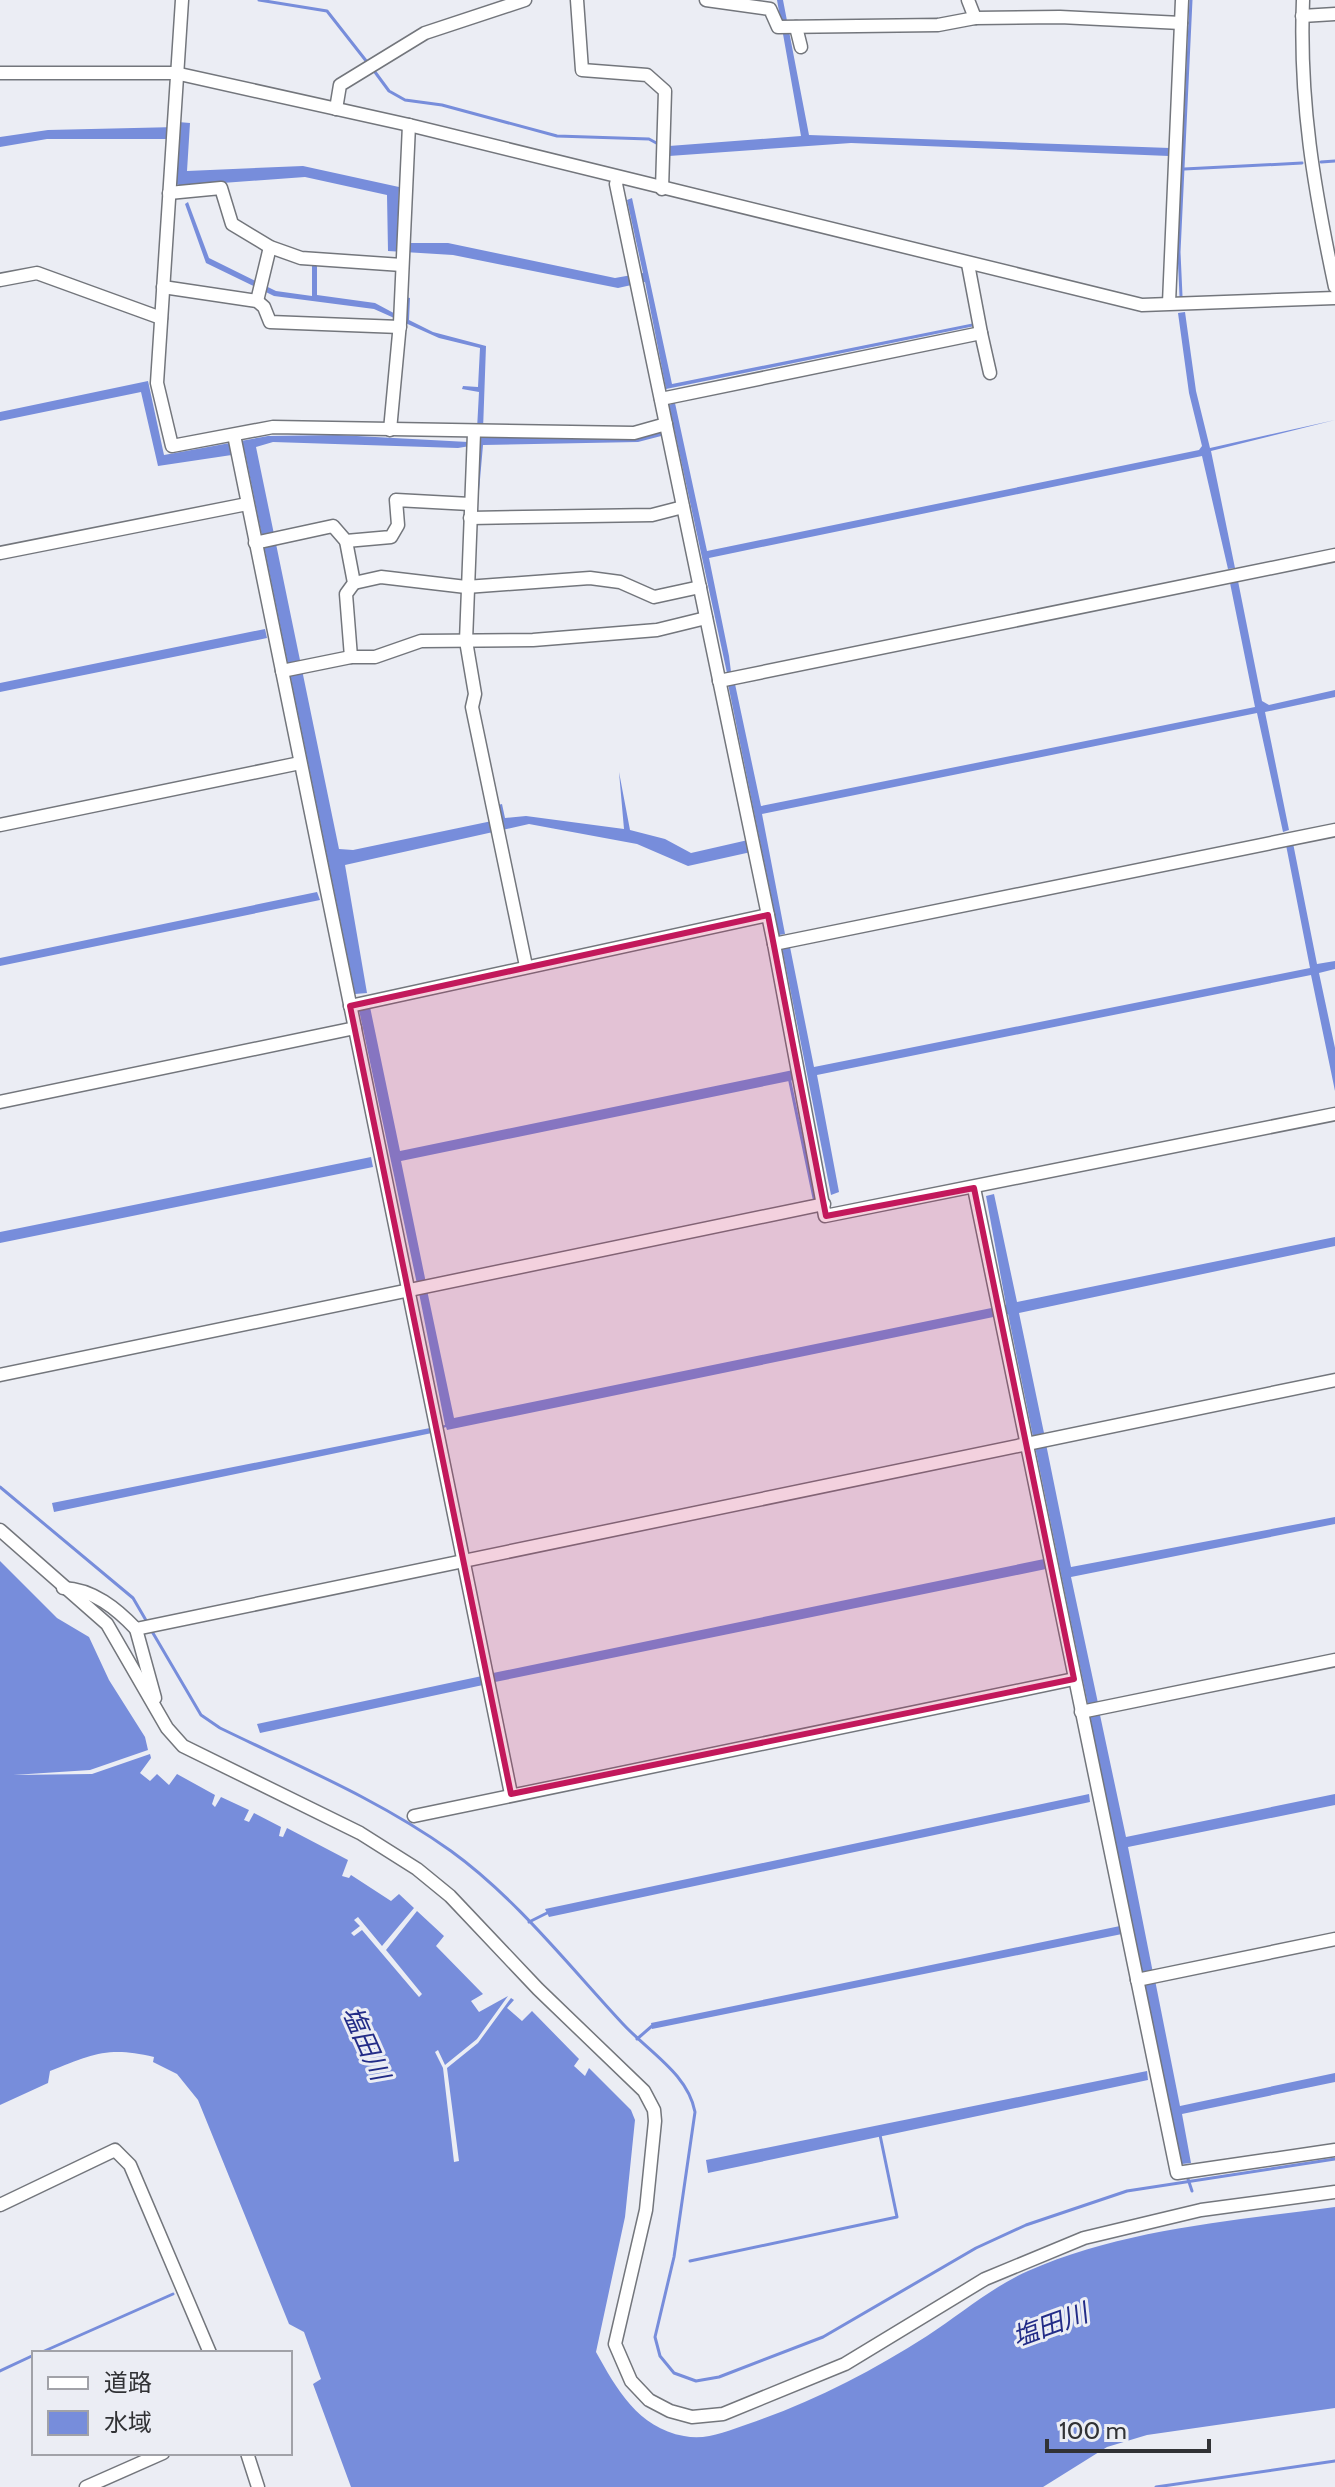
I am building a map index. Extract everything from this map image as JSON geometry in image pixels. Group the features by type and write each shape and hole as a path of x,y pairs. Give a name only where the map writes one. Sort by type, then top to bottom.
{"street":[{"path":"182,0 157,383 172,446 234,438 273,427 390,430 473,440 634,433 666,424"},
{"path":"336,109 340,85 425,33 525,0"},
{"path":"577,0 582,70 647,75 665,91 662,189"},
{"path":"706,0 770,9 778,27 938,25 975,18 1060,17 1181,23"},
{"path":"968,0 975,18"},
{"path":"1169,303 1182,0"},
{"path":"1303,0 1301,86 1308,143 1335,287"},
{"path":"1302,16 1335,14"},
{"path":"794,27 801,47"},
{"path":"0,73 175,73 409,125 1142,305 1335,298"},
{"path":"390,430 400,322 409,125"},
{"path":"618,178 616,184 774,944 825,1216 1335,1114"},
{"path":"169,193 221,188 232,224 270,247 301,258 402,253"},
{"path":"270,247 260,290 270,322 400,322"},
{"path":"968,264 990,373"},
{"path":"0,280 37,273 161,318"},
{"path":"163,287 260,290"},
{"path":"661,399 981,333"},
{"path":"234,438 274,632 285,670 327,895 358,1003 355,1028 382,1160 418,1288 437,1428 511,1794"},
{"path":"473,440 466,587 466,641 475,694 472,707 526,966"},
{"path":"346,541 391,537 398,525 396,500 470,511 652,515 683,507"},
{"path":"0,553 247,504"},
{"path":"255,543 333,526 346,541 354,583"},
{"path":"719,681 1335,555"},
{"path":"351,657 346,594 354,583 381,577 466,587 590,578 620,582 654,597 700,587"},
{"path":"285,670 351,657 375,657 421,641 533,640 657,630 706,618"},
{"path":"0,825 300,763"},
{"path":"774,944 1335,830"},
{"path":"358,1003 768,915"},
{"path":"0,1102 355,1028"},
{"path":"974,1188 1000,1317 1035,1441 1051,1562 1074,1679 1090,1710 1099,1797 1126,1929 1145,1978 1156,2073 1177,2173 1335,2150"},
{"path":"0,1375 824,1204"},
{"path":"139,1628 1335,1380"},
{"path":"0,1530 107,1624 167,1728 183,1746 360,1833 417,1869 450,1896 650,2100 655,2121 646,2210 615,2344 631,2381 649,2400 670,2411 692,2417 723,2414 845,2364 985,2279 1084,2238 1188,2212 1335,2192"},
{"path":"63,1588 76,1589 116,1608 139,1628 157,1695 153,1701"},
{"path":"1090,1710 1335,1660"},
{"path":"414,1816 1074,1679"},
{"path":"1145,1978 1335,1939"},
{"path":"0,2205 115,2150 130,2165 209,2351"},
{"path":"86,2487 158,2455"},
{"path":"248,2455 258,2487"}],"highlighted area":[{"path":"768,915 826,1216 974,1188 1074,1679 511,1794 350,1006"}],"water":[{"path":"777,0 783,0 809,135 1170,148 1169,156 851,143 669,156 669,146 801,136"},
{"path":"178,122 190,123 187,171 303,166 399,187 397,243 448,243 615,278 643,273 627,200 632,198 672,384 975,323 975,326 666,389 645,282 618,288 453,255 388,251 387,195 305,177 182,186 176,184 178,139 47,139 0,147 0,137 48,130 177,127"},
{"path":"188,202 209,258 276,291 312,296 312,263 317,264 317,295 375,303 403,318 405,297 410,298 409,320 433,332 486,346 483,430 477,429 479,392 462,389 463,386 478,387 480,348 439,338 374,309 274,296 206,263 185,204"},
{"path":"1185,312 1196,391 1210,448 1335,420 1211,451 1235,568 1228,569 1202,456 709,558 729,656 731,672 727,673 669,405 675,403 707,551 1199,450 1202,446 1189,393 1178,313"},
{"path":"148,381 164,455 268,436 338,435 468,442 480,438 634,437 664,432 665,435 638,442 483,445 477,514 476,445 458,448 273,442 256,447 339,849 353,850 492,821 501,817 498,805 502,804 505,818 526,816 624,829 619,772 630,830 665,839 691,853 748,840 751,852 688,866 637,844 529,824 345,865 367,993 355,994 245,453 158,466 141,392 0,421 0,412"},
{"path":"1238,581 1262,701 1269,705 1335,690 1335,697 1265,712 1289,830 1283,832 1257,713 762,814 785,934 779,935 728,684 735,684 761,806 1255,707 1230,583"},
{"path":"265,629 267,638 0,692 0,683"},
{"path":"1293,843 1317,964 1335,961 1335,969 1319,973 1335,1048 1335,1091 1311,975 817,1075 839,1192 831,1195 782,948 790,947 814,1067 1310,968 1286,845"},
{"path":"317,892 320,900 0,966 0,958"},
{"path":"370,1007 400,1151 793,1070 794,1080 401,1161 426,1283 417,1284 359,1010"},
{"path":"371,1157 373,1167 0,1243 0,1232"},
{"path":"994,1194 1017,1302 1335,1237 1335,1246 1019,1313 1044,1433 1041,1434 1043,1444 1046,1444 1071,1567 1335,1517 1335,1524 1071,1577 1098,1703 1095,1704 1097,1715 1100,1715 1126,1837 1335,1794 1335,1805 1128,1847 1153,1973 1142,1975 1107,1802 1103,1796 1105,1791 1090,1717 1093,1716 1091,1705 1088,1705 1008,1314 447,1430 446,1427 432,1433 54,1512 52,1503 445,1425 419,1293 427,1290 454,1418 1006,1305 986,1196"},
{"path":"1044,1559 1046,1569 495,1682 493,1673"},
{"name":"塩田川","path":"0,1561 57,1618 89,1637 109,1680 145,1737 148,1750 90,1770 13,1775 92,1774 150,1754 151,1758 140,1773 150,1781 157,1774 169,1785 177,1774 215,1795 212,1804 215,1807 221,1797 249,1810 244,1820 249,1822 254,1813 281,1827 279,1836 283,1837 287,1828 348,1860 342,1876 349,1878 351,1875 391,1901 399,1894 414,1908 382,1946 358,1917 354,1920 360,1926 351,1933 354,1936 362,1930 419,1997 422,1994 386,1950 417,1911 444,1936 436,1946 483,1994 471,2001 479,2012 508,1996 477,2039 445,2065 438,2050 435,2052 443,2068 454,2162 459,2161 447,2068 478,2043 511,1998 514,2000 507,2008 522,2021 532,2011 579,2059 574,2066 585,2076 589,2068 631,2110 635,2120 625,2217 596,2352 630,2404 654,2425 684,2436 708,2436 794,2406 884,2362 1014,2278 1102,2245 1179,2228 1335,2207 1335,2408 1147,2435 1107,2447 1043,2487 351,2487 313,2384 321,2379 304,2332 289,2324 198,2100 177,2074 153,2062 154,2057 112,2052 50,2071 48,2083 0,2105"},
{"path":"482,1676 483,1685 260,1733 257,1724"},
{"path":"1089,1794 1090,1802 549,1917 545,1909"},
{"path":"1120,1926 1122,1934 652,2029 651,2023"},
{"path":"1155,1980 1180,2106 1335,2073 1335,2082 1182,2114 1191,2163 1182,2164 1144,1983"},
{"path":"1147,2071 1148,2080 708,2173 706,2160"}],"waterway":[{"path":"259,0 327,11 367,62"},
{"path":"1181,296 1179,252 1191,0"},
{"path":"372,68 389,91 405,100 442,105 557,136 649,139 660,145"},
{"path":"1321,162 1335,161"},
{"path":"1184,169 1302,163"},
{"path":"789,1077 814,1198"},
{"path":"0,1487 133,1598 147,1622"},
{"path":"150,1628 201,1715 220,1728 367,1800 451,1851 520,1911 684,2086 695,2112 674,2257 655,2337 660,2356 674,2373 696,2381 719,2377 823,2337 976,2248 1026,2225 1127,2191 1335,2159"},
{"path":"529,1922 547,1913"},
{"path":"637,2039 652,2026"},
{"path":"690,2261 897,2217 880,2135"},
{"path":"1188,2179 1192,2191"},
{"path":"45,2351 173,2294"},
{"path":"0,2371 32,2356"},
{"path":"1156,2487 1335,2461"}]}
